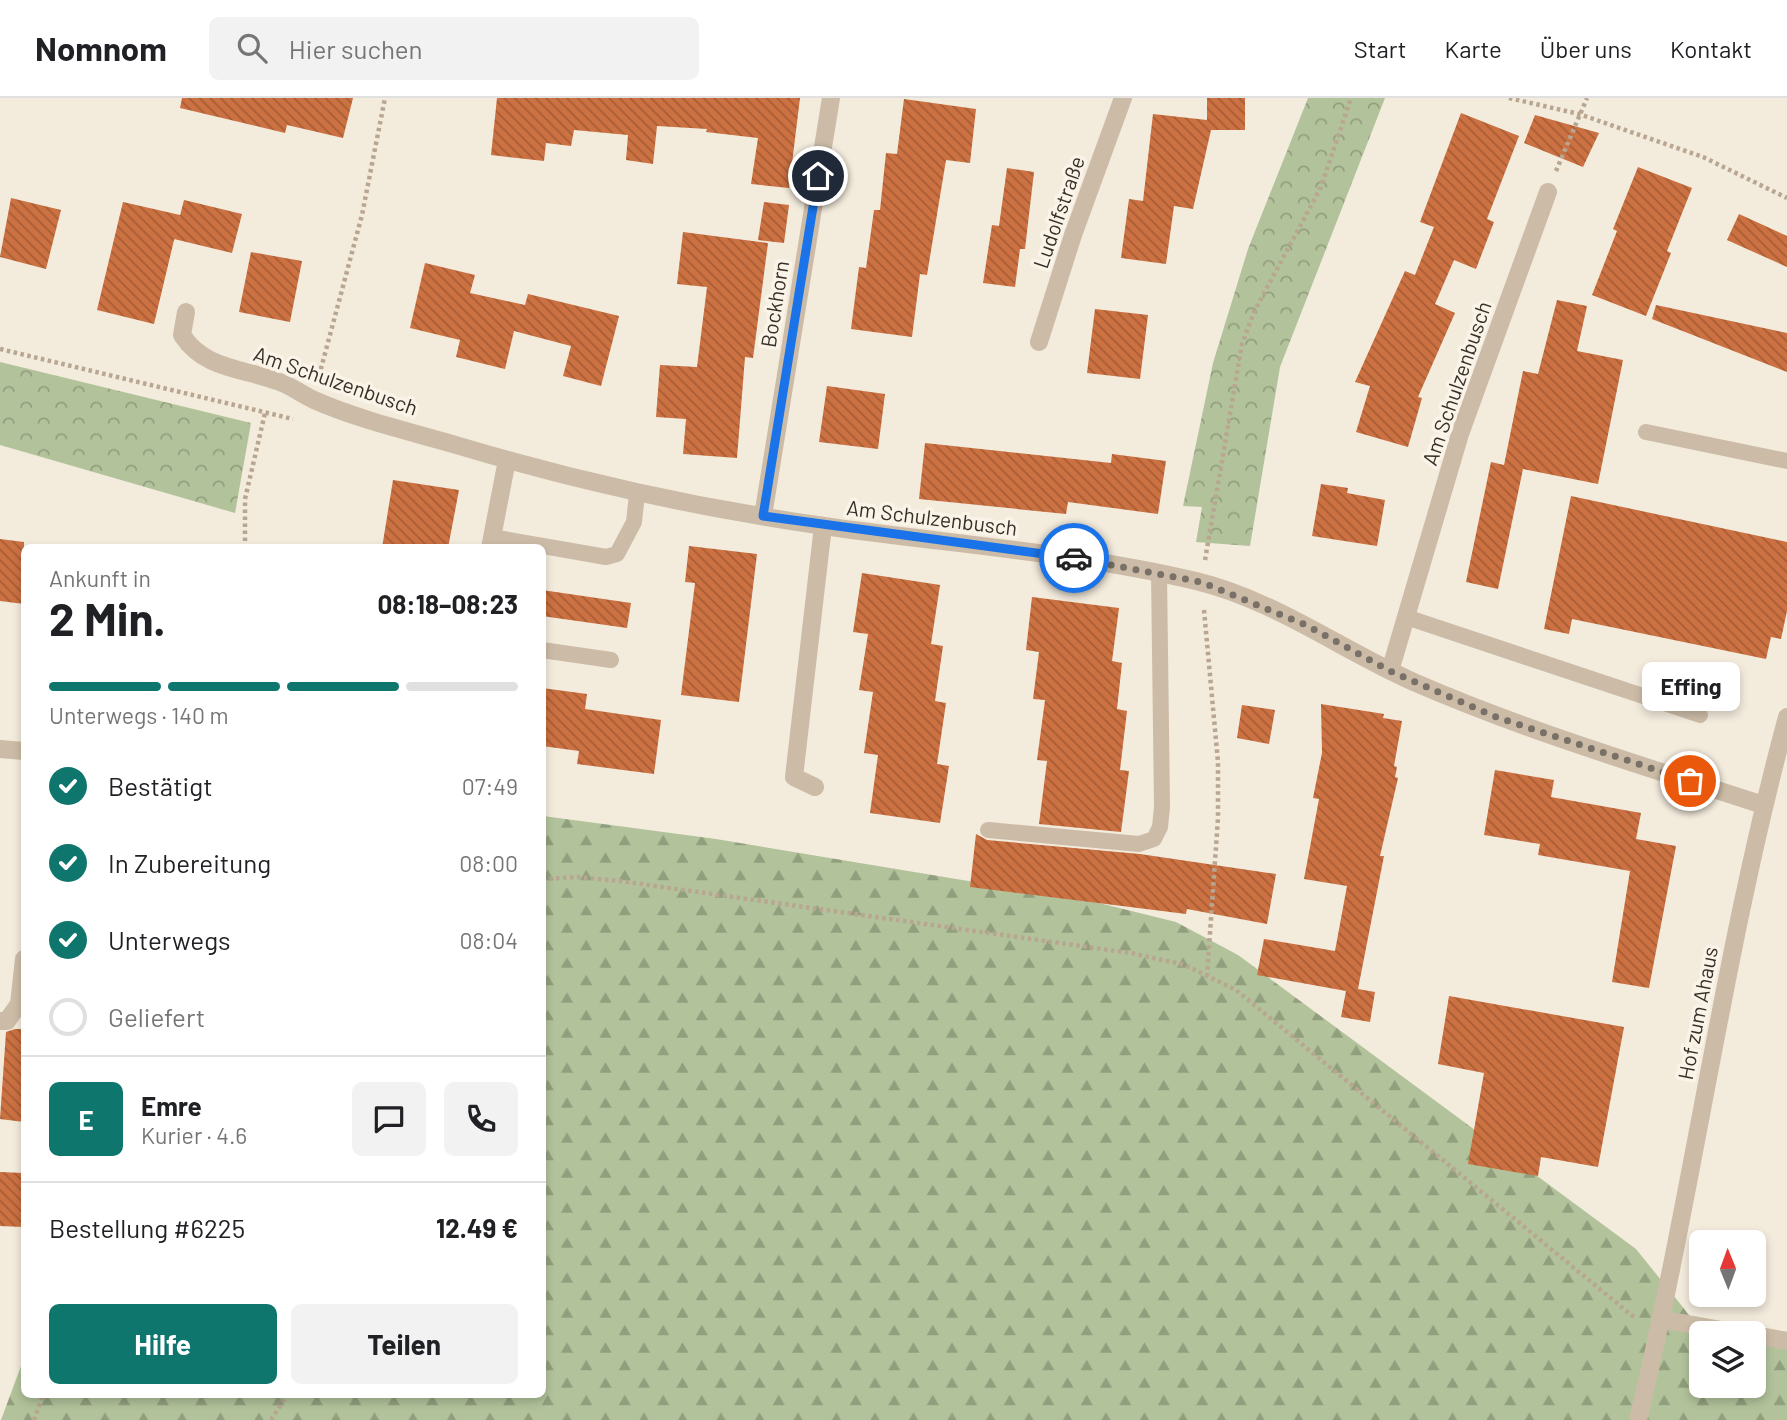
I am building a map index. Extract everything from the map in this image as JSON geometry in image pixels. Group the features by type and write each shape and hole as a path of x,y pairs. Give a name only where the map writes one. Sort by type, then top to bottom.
{"street":[{"name":"Bockhorn","path":"763,516 831,98"},
{"name":"Ludolfstraße","path":"1039,342 1073,235 1123,98"},
{"name":"Am Schulzenbusch","path":"1390,671 1460,435 1548,192"},
{"name":"Am Schulzenbusch","path":"186,312 183,335 193,352 212,363 280,382 314,400 507,460 637,494 823,526 1024,551 1201,582 1306,625 1390,671 1496,717 1763,805"},
{"path":"491,542 507,460"},
{"name":"Am Schulzenbusch","path":"815,787 794,777 823,526"},
{"name":"Hof zum Ahaus","path":"1638,1420 1763,805 1787,717"},
{"path":"0,749 21,751"},
{"path":"0,1021 7,1021 19,1004 21,986"},
{"path":"1659,1327 1689,1329"},
{"path":"1766,1337 1787,1341"}],"lane":[{"path":"1646,432 1787,461"},
{"path":"546,549 606,556 617,554 634,522 637,494"},
{"path":"988,830 1139,844 1154,839 1160,827 1162,807 1158,573"},
{"path":"1406,617 1700,715"},
{"path":"546,651 611,660"}],"path":[{"path":"314,400 362,215 385,98"},
{"path":"1207,976 1218,762 1201,582 1242,344 1254,312 1321,187 1351,98"},
{"path":"1509,98 1579,114 1703,158 1787,198"},
{"path":"1548,192 1587,98"},
{"path":"0,349 304,422"},
{"path":"245,544 245,499 265,412"},
{"path":"546,879 577,877 620,881 1130,953 1185,965 1236,990 1659,1327"},
{"path":"34,1420 42,1398"},
{"path":"271,1420 285,1398"}],"green space":[{"path":"1308,98 1385,98 1280,367 1250,546 1196,542 1202,507 1183,506 1213,363 1248,249"},
{"path":"0,362 251,423 235,513 0,445"},
{"path":"546,816 716,839 1095,902 1176,922 1238,955 1636,1249 1690,1316 1709,1321 1689,1321 1689,1398 1766,1398 1766,1336 1787,1341 1787,1420 1,1420 21,1366 21,1398 546,1398"}],"building":[{"path":"182,98 353,98 343,138 287,125 285,133 180,108"},
{"path":"497,98 800,98 789,188 751,184 758,138 706,132 707,129 657,126 653,164 626,160 628,135 574,130 571,146 546,143 544,161 491,155"},
{"path":"1207,98 1245,98 1245,130 1211,130 1193,209 1174,206 1166,264 1121,258 1129,199 1143,201 1153,114 1207,120"},
{"path":"904,99 976,109 970,163 946,160 927,275 920,274 912,337 851,329 859,267 866,268 874,210 880,210 886,153 897,154"},
{"path":"1461,113 1519,136 1487,219 1494,222 1476,269 1454,260 1435,304 1455,313 1418,397 1422,398 1408,447 1356,432 1370,386 1355,382 1405,271 1415,275 1434,227 1420,222"},
{"path":"1535,115 1599,133 1583,167 1524,143"},
{"path":"1638,167 1692,188 1667,251 1671,253 1646,316 1592,295 1617,231 1613,229"},
{"path":"1007,168 1034,172 1025,249 1020,249 1015,287 983,283 992,225 999,226"},
{"path":"11,198 61,210 46,269 0,257"},
{"path":"184,200 242,214 232,253 174,239"},
{"path":"123,202 180,215 154,324 97,310"},
{"path":"764,202 789,205 784,243 758,240"},
{"path":"1739,214 1787,236 1787,267 1727,240"},
{"path":"683,232 768,243 753,358 745,357 737,458 683,454 686,419 656,417 660,365 697,367 707,287 677,284"},
{"path":"251,252 302,261 290,322 239,312"},
{"path":"425,263 475,275 470,293 525,305 528,294 619,316 601,386 563,376 571,346 514,331 505,369 456,357 460,340 410,328"},
{"path":"1557,300 1587,306 1577,351 1623,360 1598,484 1523,469 1498,589 1466,582 1491,462 1504,465 1523,371 1538,374"},
{"path":"1656,305 1787,333 1787,372 1652,319"},
{"path":"1095,309 1148,315 1140,379 1087,373"},
{"path":"827,386 885,394 878,449 819,442"},
{"path":"925,443 1111,463 1112,454 1166,461 1158,514 1068,502 1066,514 919,499"},
{"path":"393,480 459,490 449,544 383,544"},
{"path":"1321,484 1348,488 1347,493 1385,500 1377,546 1312,536"},
{"path":"1571,496 1787,542 1787,611 1781,639 1771,637 1766,659 1572,619 1569,634 1544,629"},
{"path":"0,539 24,542 21,544 21,604 0,601"},
{"path":"689,546 757,554 739,702 681,695 695,583 685,582"},
{"path":"862,573 940,585 931,644 943,646 935,701 946,703 937,764 949,766 940,823 870,813 878,755 864,753 873,692 859,690 868,634 853,632"},
{"path":"546,591 631,603 627,628 546,617"},
{"path":"1032,597 1119,608 1112,661 1122,663 1117,709 1127,711 1120,770 1129,771 1121,832 1039,824 1047,761 1037,760 1045,700 1033,699 1039,652 1026,650"},
{"path":"546,689 587,694 585,709 661,720 654,774 577,764 579,751 546,747"},
{"path":"1321,704 1384,714 1383,718 1402,721 1394,766 1397,767 1395,777 1398,778 1380,856 1384,856 1358,989 1375,992 1370,1022 1341,1017 1346,991 1257,975 1264,939 1335,951 1347,886 1304,879 1319,799 1313,798 1322,753"},
{"path":"1242,705 1275,710 1269,744 1237,738"},
{"path":"1495,770 1554,780 1551,797 1641,813 1636,839 1676,846 1649,988 1612,982 1630,871 1538,855 1540,844 1484,835"},
{"path":"976,834 987,840 1140,854 1276,874 1267,924 1187,909 1186,914 970,887"},
{"path":"1449,996 1624,1027 1598,1167 1541,1157 1538,1176 1468,1164 1484,1073 1438,1064"},
{"path":"21,1029 21,1122 0,1119 6,1032"},
{"path":"0,1172 21,1173 21,1227 0,1226"}],"way so far":[{"path":"1074,558 1201,582 1253,601 1306,625 1390,671 1496,717 1690,781"}],"place":[{"name":"Effing","path":"1690,781"}],"route":[{"path":"818,176 763,516 932,541 1074,558"}]}
